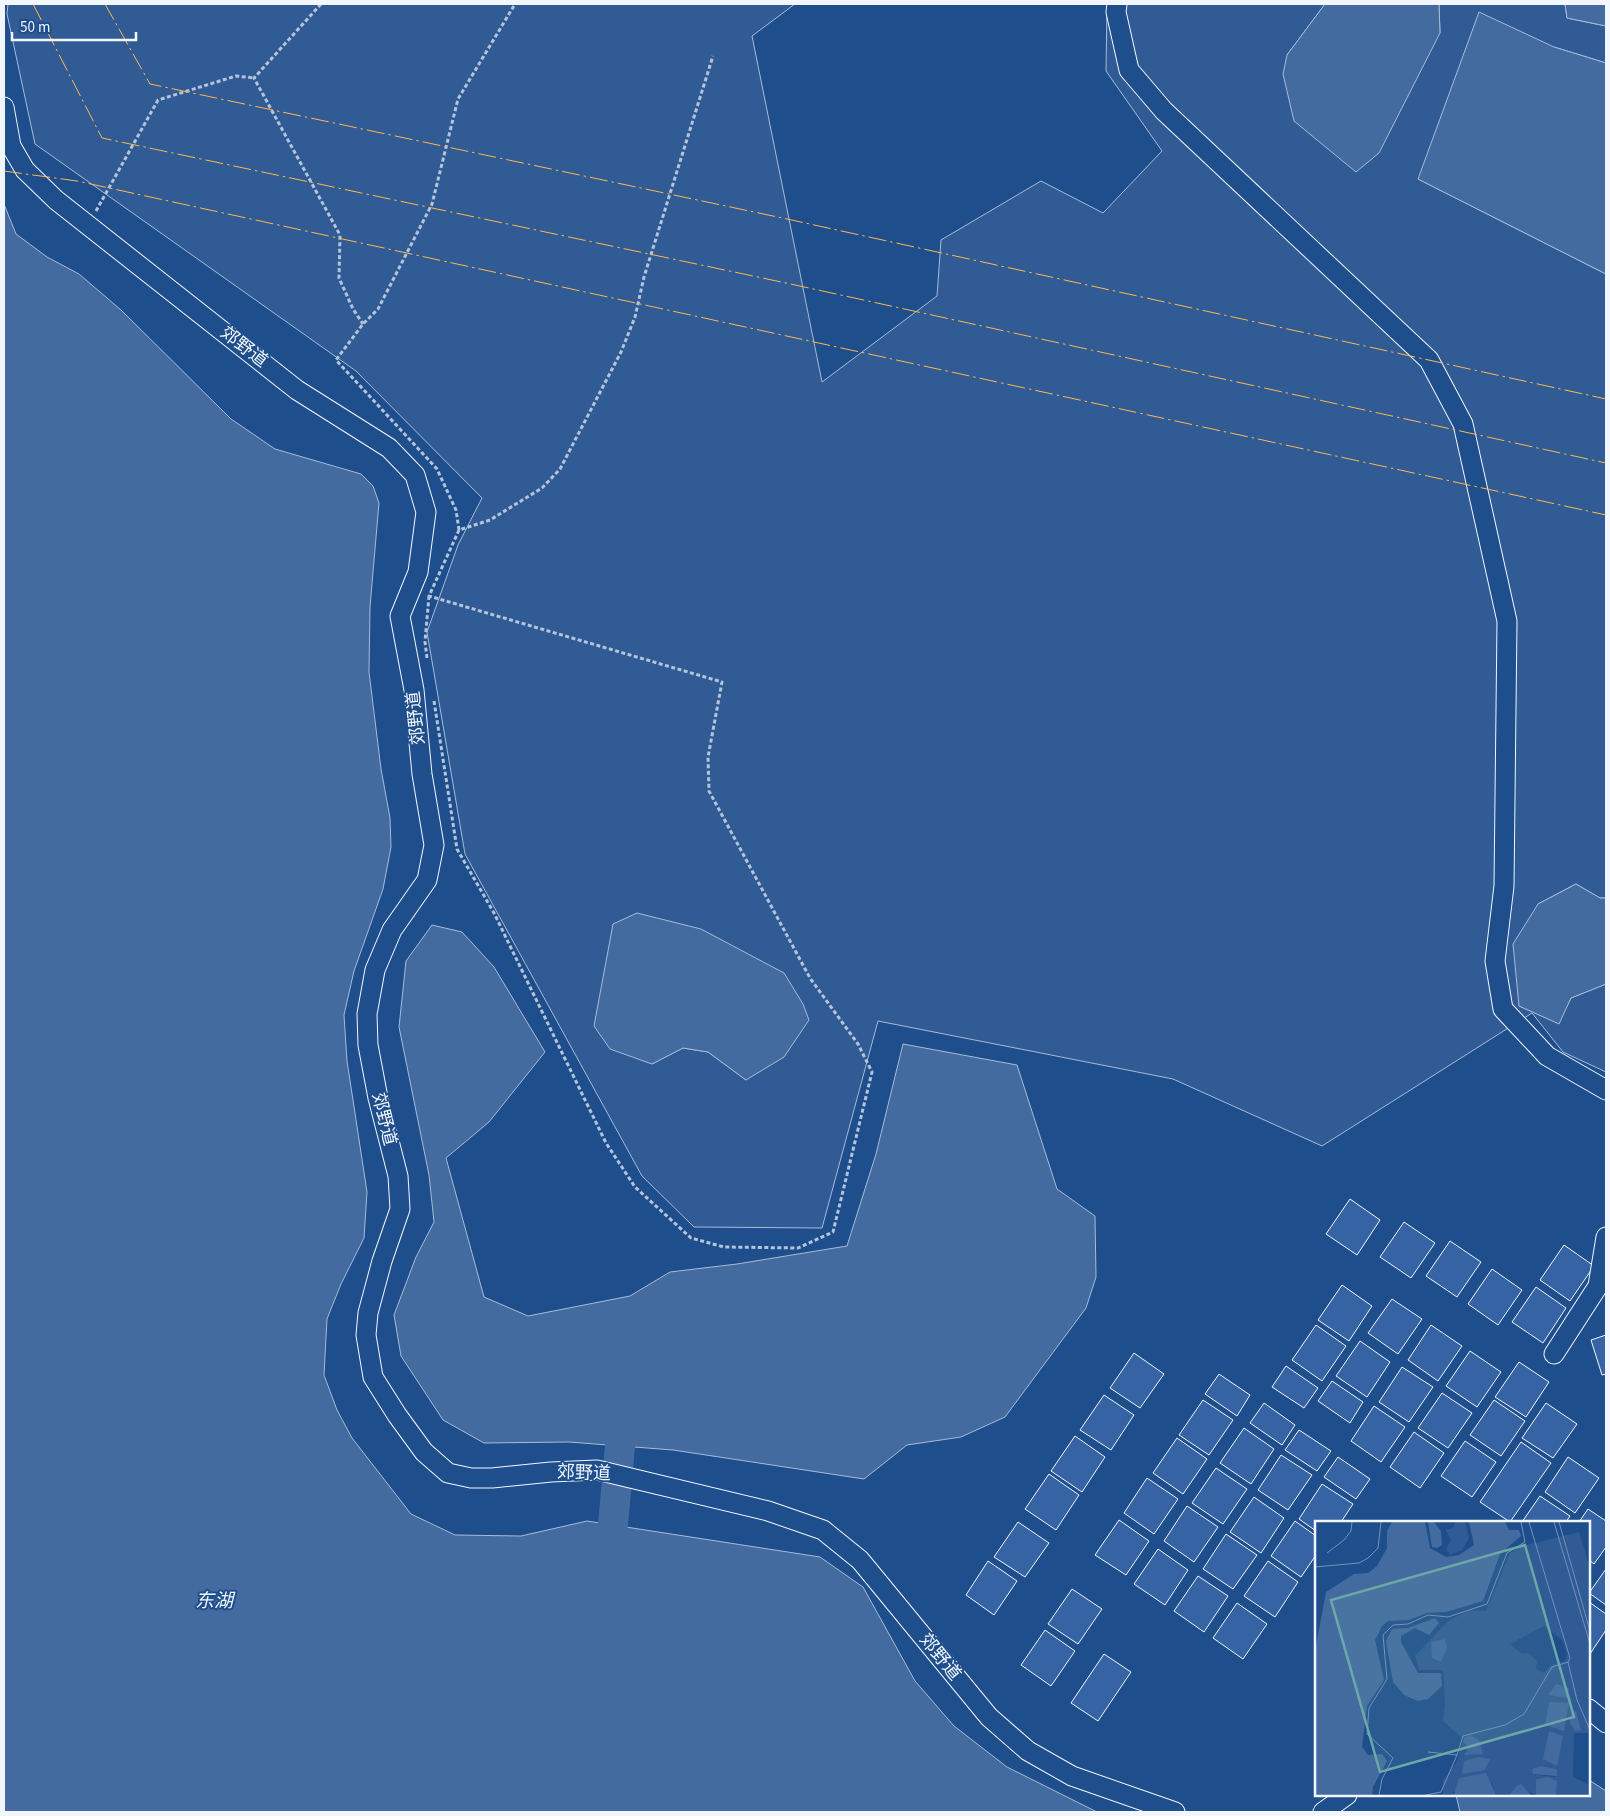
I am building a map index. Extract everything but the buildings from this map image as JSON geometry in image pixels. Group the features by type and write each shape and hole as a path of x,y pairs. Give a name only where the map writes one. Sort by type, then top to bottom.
{"street":[{"path":"1117,4 1116,12 1129,70 1164,111 1429,360 1463,424 1507,621 1504,886 1495,961 1503,1009 1546,1056 1606,1090"},
{"name":"郊野道","path":"4,107 11,146 25,170 56,200 297,390 389,448 415,475 426,512 424,539 418,572 400,616 414,690 422,774 434,845 427,880 392,930 375,970 367,1014 368,1045 378,1098 398,1176 400,1209 382,1261 368,1313 366,1335 373,1377 397,1415 424,1452 448,1473 471,1478 492,1478 597,1470 639,1478 768,1511 823,1530 860,1560 989,1717 1028,1751 1072,1776 1175,1812"},
{"path":"1554,1354 1598,1286 1606,1237"},
{"path":"1590,1710 1606,1723"},
{"path":"1323,1812 1346,1796"}],"path":[{"path":"254,78 321,4"},
{"path":"428,662 425,642 429,596 459,530 456,510 437,469 336,360 363,324 378,309 432,204 458,99 515,4"},
{"path":"459,530 490,520 542,488 560,469 621,352 635,317 644,277 713,56"},
{"path":"90,228 99,203 122,168 158,100 236,76 254,78"},
{"path":"254,78 340,235 339,278 353,309 363,324"},
{"path":"429,596 722,682 708,757 708,791 810,978 858,1044 872,1072 833,1232 798,1248 724,1247 691,1238 635,1187 606,1143 494,913 457,849 433,692"}],"shaded area":[{"path":"8,4 795,4 752,36 822,382 937,296 941,240 1041,181 1103,213 1162,151 1106,71 1107,4 1325,4 1287,55 1440,33 1439,4 1565,4 1567,18 1606,26 1606,63 1554,47 1418,179 1606,274 1606,898 1600,898 1576,884 1538,904 1519,1006 1558,1023 1571,998 1606,984 1606,1072 1563,1052 1532,1013 1322,1146 1173,1079 878,1021 822,1228 694,1227 642,1176 465,854 427,632 458,545 482,498 356,371 35,144 7,14","holes":["613,924 746,1080 708,1052 683,1048 652,1064"]}],"water":[{"path":"1325,4 1439,4 1440,33 1379,153 1356,172 1294,121 1283,74 1287,55"},
{"path":"1565,4 1606,4 1606,26 1567,18"},
{"path":"1479,12 1554,47 1606,63 1606,274 1418,179"},
{"name":"东湖","path":"4,204 16,234 47,257 79,274 121,310 231,419 275,449 361,474 373,486 379,503 370,607 369,672 381,769 390,818 391,847 383,889 354,971 344,1015 347,1061 367,1192 364,1238 341,1284 327,1319 324,1375 337,1410 352,1438 411,1514 455,1535 521,1536 587,1521 820,1557 863,1587 915,1681 954,1726 1007,1767 1097,1812 4,1812"},
{"path":"1576,884 1600,898 1606,898 1606,984 1571,998 1559,1024 1519,1006 1513,944 1538,904"},
{"path":"637,913 701,929 784,973 803,1004 809,1020 784,1057 746,1080 708,1052 683,1048 652,1064 610,1049 594,1026 613,924"},
{"path":"432,925 462,932 494,967 545,1052 489,1122 446,1158 484,1297 528,1316 630,1296 670,1272 737,1264 847,1246 876,1154 903,1044 1017,1065 1057,1189 1095,1216 1096,1277 1086,1308 1005,1417 961,1437 907,1445 864,1479 673,1450 569,1442 484,1443 443,1420 401,1356 394,1315 416,1257 434,1222 429,1175 399,1027 406,961"},
{"path":"1590,1781 1606,1791 1606,1812 1460,1812 1456,1796 1590,1796"}],"waterway":[{"path":"613,1525 620,1446"}],"power":[{"path":"33,4 102,138 786,283 1606,463"},
{"path":"105,4 150,84 787,219 1606,399"},
{"path":"4,171 77,181 1606,515"}]}
